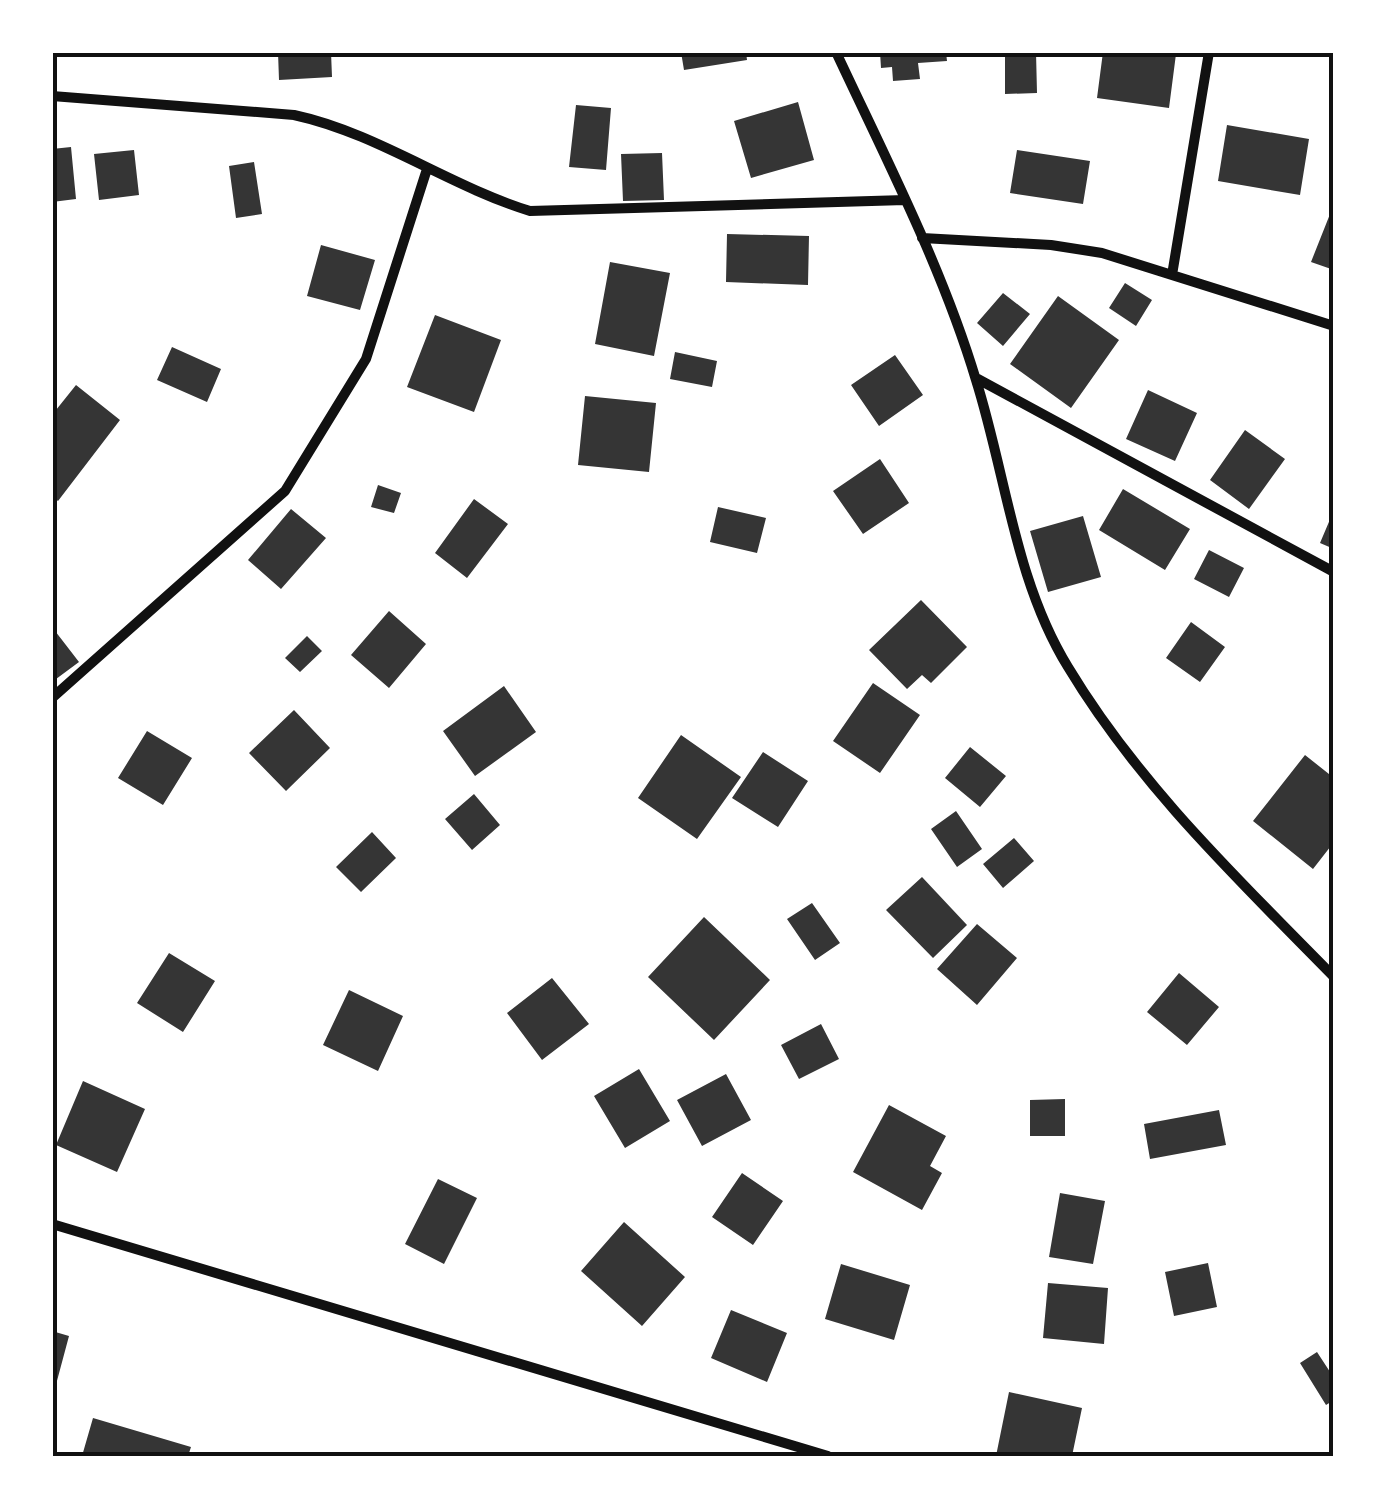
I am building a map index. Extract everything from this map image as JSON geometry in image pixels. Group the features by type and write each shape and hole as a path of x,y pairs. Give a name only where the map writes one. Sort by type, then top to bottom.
{"street":[{"path":"836,52 922,238 976,378 1038,608 1067,666 1172,811 1334,977"},
{"path":"1172,275 1209,52"},
{"path":"52,96 294,115 328,122 481,196 530,211 591,213 904,200"},
{"path":"52,698 285,491 366,359 427,168"},
{"path":"922,238 1052,244 1102,253 1334,326"},
{"path":"976,378 1334,572"},
{"path":"52,1224 828,1456"}],"building":[{"path":"278,52 331,52 332,77 279,80"},
{"path":"681,52 746,52 747,60 684,70"},
{"path":"880,52 946,52 947,61 918,63 920,79 893,81 892,67 881,68"},
{"path":"1005,52 1036,52 1037,93 1005,94"},
{"path":"1103,52 1176,54 1169,108 1097,98"},
{"path":"798,102 814,160 751,178 734,121"},
{"path":"576,105 611,108 606,170 569,167"},
{"path":"1227,125 1309,139 1300,195 1218,181"},
{"path":"71,147 76,199 52,202 52,149"},
{"path":"134,150 139,195 99,200 94,154"},
{"path":"1017,150 1090,161 1083,204 1010,193"},
{"path":"662,153 664,200 623,201 621,154"},
{"path":"254,162 262,214 236,218 229,166"},
{"path":"1334,204 1334,270 1311,262"},
{"path":"727,234 809,236 808,285 726,282"},
{"path":"321,245 375,260 360,310 307,296"},
{"path":"610,262 670,273 654,356 595,344"},
{"path":"1125,283 1152,300 1136,326 1109,308"},
{"path":"1003,293 1030,314 1003,346 977,323"},
{"path":"1058,296 1119,340 1071,408 1010,364"},
{"path":"435,315 501,340 474,412 407,387"},
{"path":"172,347 221,369 207,402 157,380"},
{"path":"675,352 717,361 712,387 670,379"},
{"path":"895,355 923,395 879,426 851,385"},
{"path":"76,385 120,420 58,501 52,496 52,415"},
{"path":"1148,390 1197,413 1175,461 1126,439"},
{"path":"585,396 656,403 649,472 578,465"},
{"path":"1245,430 1285,459 1249,509 1210,480"},
{"path":"880,459 909,503 863,534 833,491"},
{"path":"378,485 401,493 394,513 371,507"},
{"path":"1123,489 1190,529 1165,570 1099,530"},
{"path":"474,499 508,524 467,578 435,553"},
{"path":"718,507 766,518 757,553 710,542"},
{"path":"291,509 326,538 281,589 248,560"},
{"path":"1334,510 1334,549 1320,543"},
{"path":"1083,516 1101,577 1048,592 1030,531"},
{"path":"1209,550 1244,568 1229,597 1194,579"},
{"path":"921,600 967,647 931,683 922,675 907,689 869,650"},
{"path":"389,611 426,644 389,688 351,655"},
{"path":"1191,622 1225,647 1200,682 1166,658"},
{"path":"52,627 79,662 52,682"},
{"path":"307,636 322,651 300,672 285,658"},
{"path":"873,683 920,715 880,773 833,741"},
{"path":"504,686 536,732 475,776 443,731"},
{"path":"294,710 330,748 286,791 249,753"},
{"path":"147,731 192,758 163,805 118,778"},
{"path":"681,735 741,777 697,839 638,798"},
{"path":"970,747 1006,776 980,807 945,778"},
{"path":"763,752 808,781 778,827 732,798"},
{"path":"1305,755 1334,778 1334,842 1313,869 1253,821"},
{"path":"474,794 500,825 472,850 445,819"},
{"path":"956,811 982,849 957,867 931,829"},
{"path":"372,832 396,858 361,892 336,867"},
{"path":"1014,838 1034,861 1003,888 983,864"},
{"path":"922,877 967,925 933,958 886,910"},
{"path":"812,903 840,943 815,960 787,919"},
{"path":"704,917 770,980 714,1040 648,977"},
{"path":"977,924 1017,958 977,1005 937,969"},
{"path":"169,953 215,981 183,1032 137,1003"},
{"path":"1179,973 1219,1007 1187,1045 1147,1012"},
{"path":"552,978 589,1024 542,1060 507,1013"},
{"path":"349,990 403,1016 378,1071 323,1045"},
{"path":"821,1024 839,1059 799,1079 781,1045"},
{"path":"639,1069 670,1121 625,1148 594,1096"},
{"path":"726,1074 751,1120 702,1146 677,1100"},
{"path":"83,1081 145,1109 117,1172 56,1145"},
{"path":"1065,1099 1065,1136 1030,1136 1030,1100"},
{"path":"889,1105 946,1136 930,1166 942,1173 922,1210 853,1172"},
{"path":"1219,1110 1226,1145 1150,1159 1144,1124"},
{"path":"742,1173 783,1201 753,1245 712,1217"},
{"path":"438,1179 477,1198 444,1264 405,1244"},
{"path":"1060,1193 1105,1201 1093,1264 1049,1257"},
{"path":"624,1222 685,1277 642,1326 581,1271"},
{"path":"1208,1263 1217,1307 1174,1316 1165,1272"},
{"path":"841,1264 910,1285 894,1340 825,1319"},
{"path":"1048,1283 1108,1288 1104,1344 1043,1338"},
{"path":"731,1310 787,1333 767,1382 711,1358"},
{"path":"52,1331 69,1336 54,1392 52,1392"},
{"path":"1317,1352 1334,1378 1334,1400 1326,1405 1300,1363"},
{"path":"1009,1392 1082,1408 1072,1456 996,1456"},
{"path":"93,1418 191,1447 188,1456 82,1456"}]}
